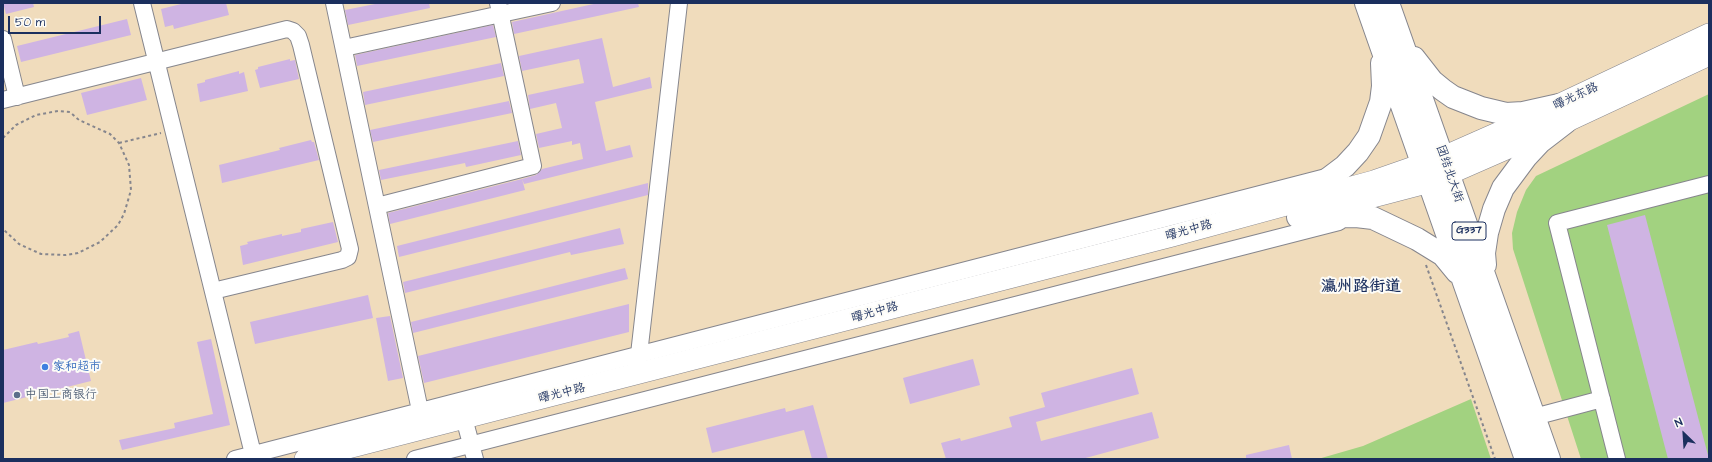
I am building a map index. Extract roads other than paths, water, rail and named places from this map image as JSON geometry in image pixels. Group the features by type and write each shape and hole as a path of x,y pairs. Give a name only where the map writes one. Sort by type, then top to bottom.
{"highway":[{"name":"团结北大街","path":"1366,3 1386,28 1436,170 1468,294 1526,459"},
{"name":"团结北大街","path":"1386,28 1388,3"},
{"path":"1386,28 1432,81 1453,97 1481,108 1506,114 1562,113"},
{"path":"1297,210 1331,176 1349,161 1369,136 1381,102 1383,86 1382,66 1386,28"},
{"path":"1487,282 1484,253 1487,233 1494,209 1503,188 1562,113"},
{"name":"团结北大街","path":"1436,170 1487,282 1549,459"},
{"path":"1297,210 1361,216 1373,218 1385,223 1417,239 1443,255 1454,266 1468,294"}],"main road":[{"name":"曙光东路","path":"1562,113 1709,34"},
{"name":"曙光东路","path":"1436,170 1562,113 1709,55"},
{"name":"曙光中路","path":"358,459 462,440 1297,210 1436,170"},
{"name":"曙光中路","path":"306,459 422,420 462,440 638,364 1297,210"}],"street":[{"path":"142,3 253,454"},
{"path":"334,3 422,420"},
{"path":"344,48 500,8 552,3"},
{"path":"638,364 679,3"},
{"path":"377,206 533,166 500,8"},
{"path":"3,38 10,98 287,29 293,30 298,36 350,249 348,257 342,260 213,291"},
{"path":"235,459 253,454 422,420 638,364 1331,176"},
{"path":"1617,459 1557,223 1709,184"},
{"path":"415,459 462,440 1361,216"},
{"path":"1534,417 1602,399"}],"place":[{"name":"家和超市","path":"45,367"},
{"name":"中国工商银行","path":"17,395"}],"district":[{"name":"瀛州路街道","path":"1361,288"}]}
